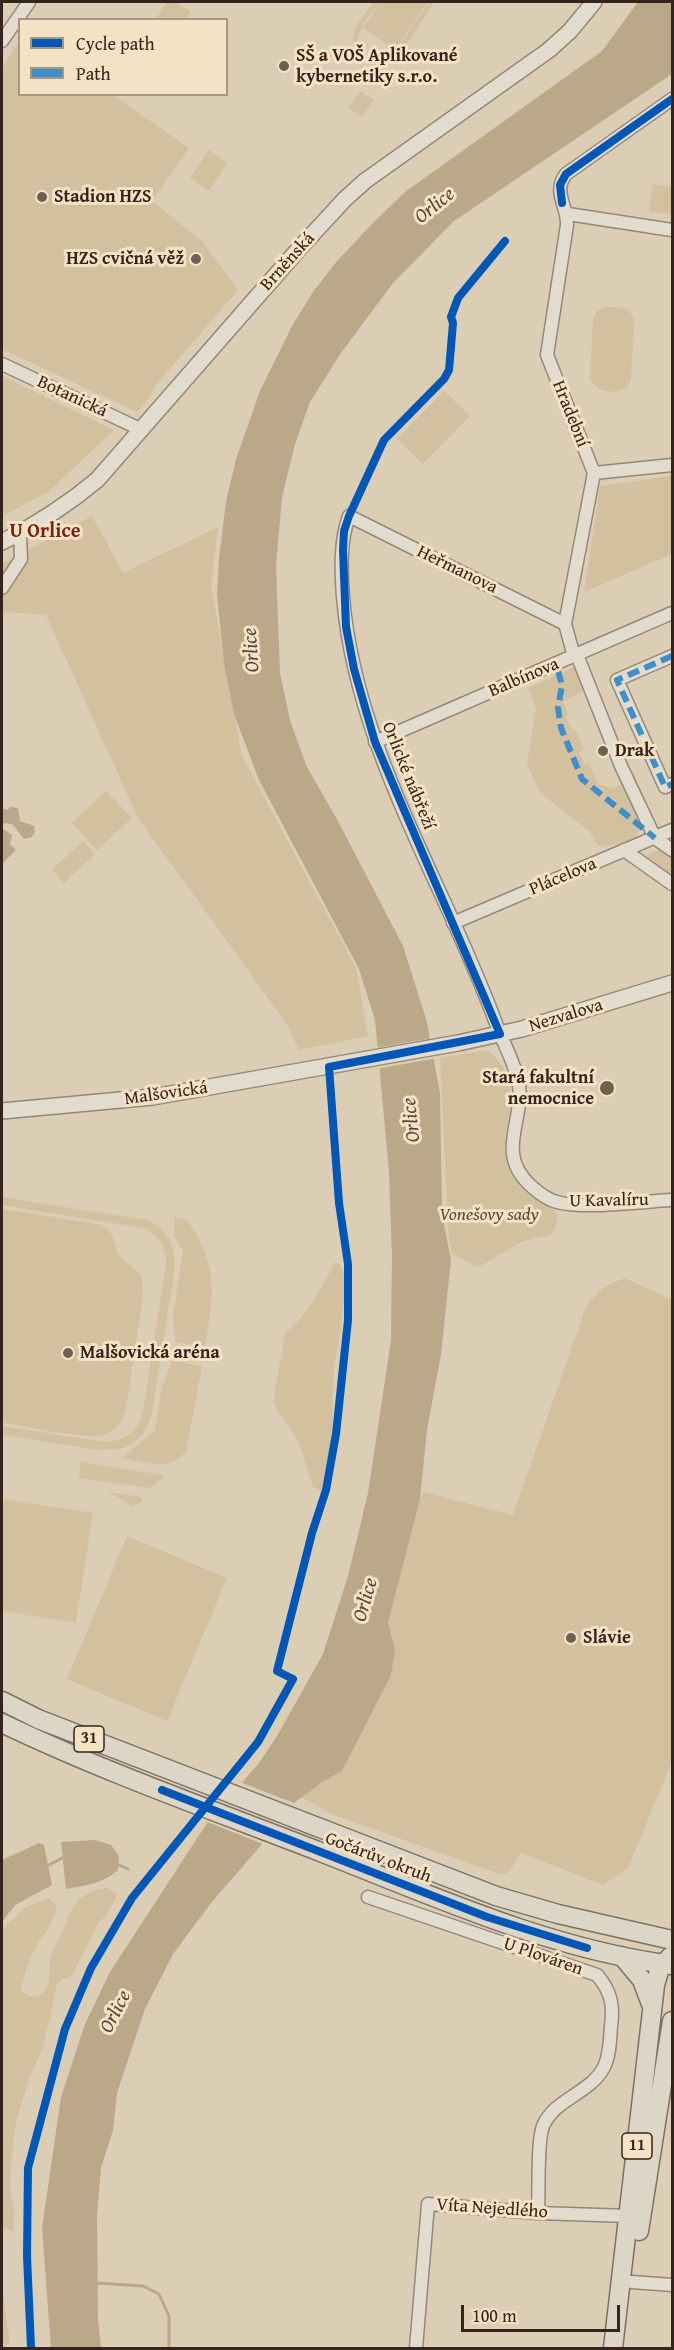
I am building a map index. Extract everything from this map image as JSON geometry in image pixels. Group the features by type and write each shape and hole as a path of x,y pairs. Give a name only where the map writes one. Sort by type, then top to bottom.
{"main road":[{"name":"Gočárův okruh","path":"2,1701 38,1719 516,1902 642,1933 659,1942 671,1960"},
{"name":"Gočárův okruh","path":"2,1723 58,1749 498,1921 571,1944 622,1956 671,1960"},
{"path":"622,1956 645,1985 652,2012"},
{"name":"11","path":"613,2349 657,1975 671,1960"},
{"name":"11","path":"625,2349 632,2282 672,2020"}],"street":[{"path":"2,41 29,2"},
{"name":"Brněnská","path":"2,542 75,499 96,480 345,199 365,181 549,50 570,31 594,2"},
{"name":"Hradební","path":"594,473 547,355 568,214 559,190 566,174 672,99"},
{"path":"568,214 672,230"},
{"name":"Botanická","path":"2,364 142,430"},
{"path":"672,465 594,473 566,624 575,656 621,766 655,838 672,850"},
{"name":"Heřmanova","path":"349,516 566,624"},
{"name":"Orlické nábřeží","path":"349,516 344,531 343,550 346,627 354,669 375,742 500,1035"},
{"path":"2,588 21,559 20,533"},
{"name":"Balbínova","path":"375,742 672,613"},
{"path":"672,656 617,680 665,787 672,784"},
{"name":"Plácelova","path":"453,923 672,830"},
{"path":"624,850 672,884"},
{"name":"Nezvalova","path":"350,1063 500,1035 672,983"},
{"name":"U Kavalíru","path":"500,1035 520,1088 512,1141 514,1159 520,1173 528,1183 552,1200 561,1203 597,1205 672,1200"},
{"name":"Malšovická","path":"2,1111 153,1097 350,1063"},
{"name":"U Plováren","path":"369,1897 597,1976 608,1990 613,2008 605,2065 580,2093 555,2107 548,2115 541,2130 538,2213"},
{"name":"Víta Nejedlého","path":"416,2349 428,2204 538,2213 629,2216"},
{"path":"632,2282 672,2285"}],"green space":[{"path":"167,2 175,2 191,12 187,18 157,18"},
{"path":"374,2 379,2 363,26 357,44 359,51 366,57 378,61 389,58 394,53 429,2 434,2 396,57 391,61 376,65 369,63 358,54 353,40 358,24"},
{"path":"380,2 427,3 395,50 363,28"},
{"path":"18,44 18,96 114,96 189,148 152,201 202,241 238,290 155,386 152,395 137,412 2,349 2,68"},
{"path":"360,91 374,100 362,117 348,108"},
{"path":"209,150 227,163 209,191 190,178"},
{"path":"653,184 672,187 672,215 649,211"},
{"path":"604,307 626,309 634,320 631,380 623,389 611,392 598,388 590,379 593,319 597,311"},
{"path":"2,376 114,430 48,492 2,516"},
{"path":"444,391 470,416 423,464 397,439"},
{"path":"672,476 672,554 584,592 600,486"},
{"path":"92,516 123,573 218,527 211,587 242,756 356,968 368,1036 299,1050 286,1023 138,818 46,615 5,612 2,616 2,564"},
{"path":"577,666 587,689 563,702 569,715 566,717 572,730 575,729 584,750 579,752 585,765 589,763 598,784 611,788 624,784 641,827 634,839 611,846 598,846 590,832 539,792 527,764 536,709 528,688"},
{"path":"106,791 132,818 97,850 72,823"},
{"path":"83,841 95,854 64,883 52,870"},
{"path":"659,849 672,858 672,879 646,858"},
{"name":"Vonešovy sady","path":"487,1050 502,1066 509,1081 511,1098 505,1148 507,1165 519,1186 554,1210 557,1216 555,1229 550,1235 523,1241 482,1265 476,1266 452,1254 449,1241 440,1058"},
{"path":"2,1197 146,1220 160,1228 169,1239 174,1252 175,1268 152,1412 147,1427 130,1445 107,1450 80,1447 2,1435 2,1426 105,1442 119,1440 134,1430 143,1412 166,1264 163,1247 153,1234 144,1228 2,1205"},
{"name":"Malšovická aréna","path":"2,1209 102,1225 111,1233 119,1256 140,1274 143,1297 126,1408 118,1425 108,1433 83,1436 2,1422"},
{"path":"175,1217 188,1221 205,1253 209,1268 212,1296 205,1347 175,1342 173,1315 183,1251 174,1235"},
{"path":"333,1263 338,1263 343,1271 344,1297 334,1371 331,1447 321,1491 313,1487 299,1443 273,1403 285,1333 312,1303"},
{"name":"Slávie","path":"625,1278 672,1300 672,1761 628,1868 603,1885 521,1853 505,1874 497,1873 331,1814 300,1796 342,1771 395,1649 388,1623 420,1499 424,1492 513,1515 587,1304 605,1286"},
{"path":"172,1361 202,1366 186,1451 179,1458 165,1464 121,1458 155,1431 162,1387"},
{"path":"81,1462 162,1475 163,1478 149,1488 79,1478"},
{"path":"108,1492 142,1497 142,1502 132,1506"},
{"path":"2,1499 93,1513 76,1623 2,1611"},
{"path":"127,1536 227,1578 167,1721 67,1679"},
{"path":"107,1888 118,1894 107,1915 99,1922 74,1971 69,1978 63,1978 57,1984 43,2047 29,2080 16,2122 10,2192 15,2212 13,2231 2,2227 2,1929 26,1907 49,1898 55,1905 54,1918 32,1954 21,1991 32,1996 40,1996 47,1986 51,1956 76,1903 88,1893"},
{"path":"2,2289 10,2341 5,2348 2,2348"}],"water":[{"name":"Orlice","path":"638,2 672,2 672,74 454,221 393,283 341,353 310,402 295,444 282,497 276,566 280,673 290,720 306,765 403,946 427,1022 440,1093 442,1214 451,1260 441,1354 427,1430 420,1499 388,1623 395,1649 391,1675 342,1771 294,1803 211,1903 173,1954 145,2009 117,2093 113,2130 101,2168 97,2216 98,2318 101,2348 51,2348 42,2228 61,2097 85,2024 110,1972 207,1823 259,1763 277,1736 323,1654 348,1576 368,1493 391,1340 392,1254 389,1172 375,1020 359,969 259,780 234,714 224,663 217,594 219,559 226,502 236,459 260,391 292,326 313,292 337,261 405,192 602,51"},
{"path":"11,807 18,808 20,821 34,826 35,832 32,837 24,839 12,824 2,823 2,808 7,810"},
{"path":"5,830 12,835 10,844 16,850 2,864 2,831"},
{"path":"95,1840 111,1845 119,1856 118,1870 100,1881 66,1889 61,1842"},
{"path":"39,1843 44,1845 52,1885 15,1905 2,1922 2,1860"}],"pier":[{"path":"433,1038 437,1058 376,1069 374,1048"},
{"path":"237,1781 297,1804 265,1845 205,1821"}],"waterway":[{"path":"45,1867 66,1856"},
{"path":"117,1864 128,1869"},
{"path":"97,2283 143,2286 159,2294 169,2316 169,2348"}],"marked path":[{"path":"672,656 617,680 665,787 672,784"},
{"path":"558,671 562,685 558,708 561,728 582,779 655,838"}],"cycle path":[{"path":"562,203 560,185 566,174 672,99"},
{"path":"31,2348 27,2256 28,2168 65,2029 91,1968 132,1898 258,1742 293,1679 277,1671 312,1533 326,1490 336,1434 348,1320 348,1264 339,1203 329,1067 500,1034 375,742 354,669 346,627 343,550 344,531 349,516 384,440 444,379 449,370 453,323 451,317 458,298 505,241"},
{"path":"162,1790 487,1917 587,1948"}],"place":[{"name":"SŠ a VOŠ Aplikované kybernetiky s.r.o.","path":"284,66"},
{"name":"Stadion HZS","path":"42,197"},
{"name":"HZS cvičná věž","path":"196,259"},
{"name":"Drak","path":"603,751"},
{"name":"Stará fakultní nemocnice","path":"607,1088"},
{"name":"Malšovická aréna","path":"68,1353"},
{"name":"Slávie","path":"571,1638"}],"district":[{"name":"U Orlice","path":"45,532"}]}
